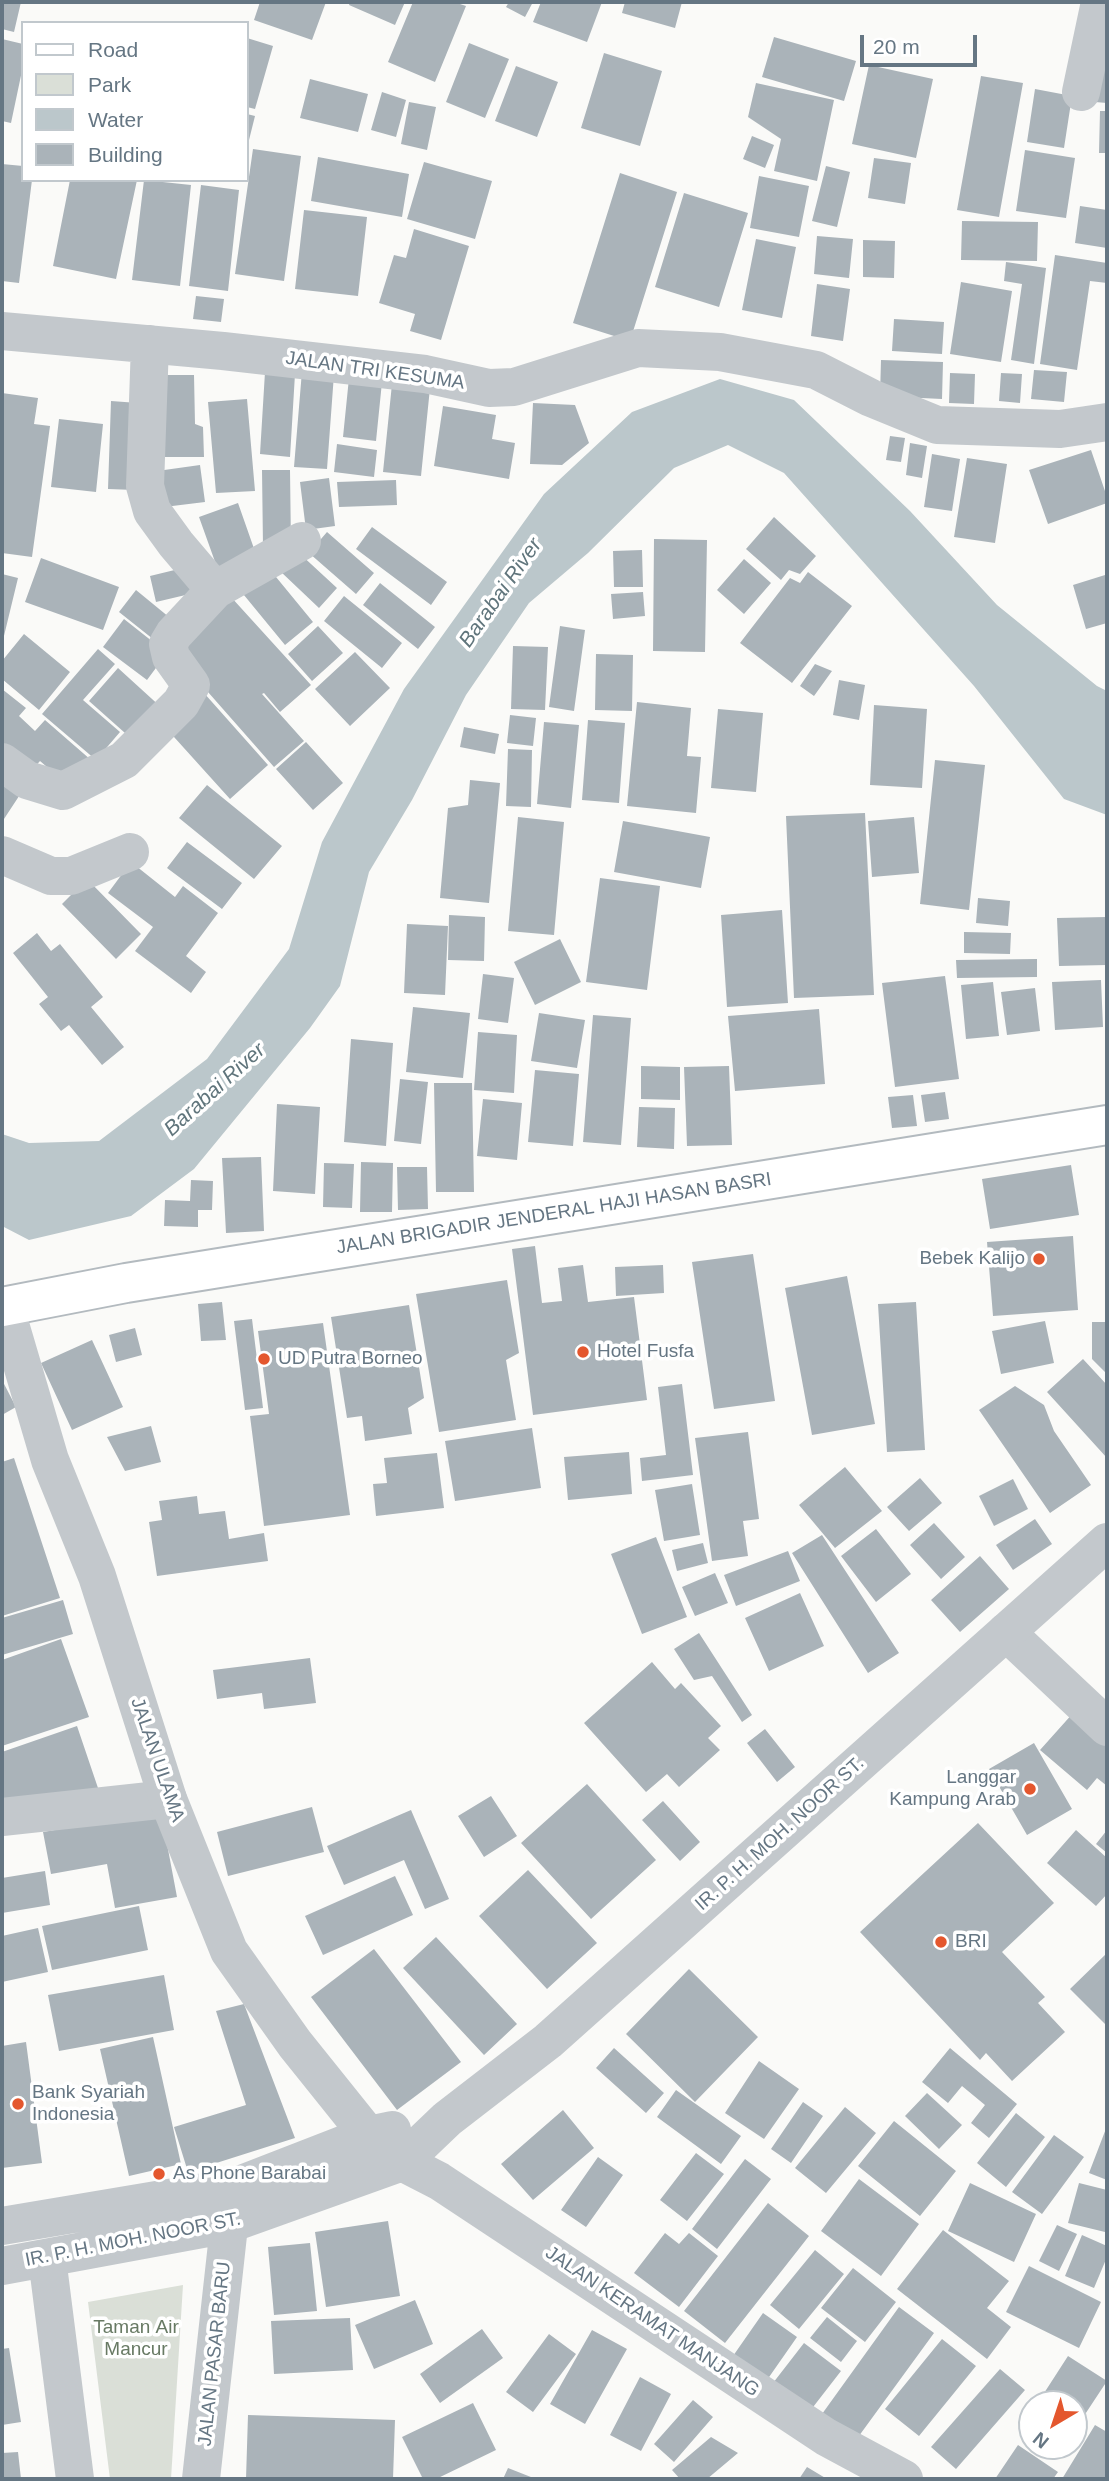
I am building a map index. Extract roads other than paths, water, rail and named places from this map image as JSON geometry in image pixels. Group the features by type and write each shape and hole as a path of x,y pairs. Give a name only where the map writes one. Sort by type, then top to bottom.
{"main road":[{"name":"JALAN BRIGADIR JENDERAL HAJI HASAN BASRI","path":"4,1307 126,1283 1107,1125"}],"street":[{"path":"1081,92 1100,2"},
{"name":"JALAN TRI KESUMA","path":"2,331 425,374 489,388 514,387 638,348 720,352 816,370 871,398 937,425 1060,429 1107,422"},
{"path":"150,344 145,486 152,511 215,590"},
{"path":"2,762 27,780 63,791 124,760 181,703 191,685 171,657 168,644 174,634 215,590 302,541"},
{"path":"6,866 51,876 71,876 130,852"},
{"name":"JALAN ULAMA","path":"4,1307 50,1460 97,1576 168,1799 229,1951 295,2044 368,2135 402,2162"},
{"name":"IR. P. H. MOH. NOOR ST.","path":"2,2266 47,2258 231,2205 402,2162 447,2119 548,2041 1107,1542"},
{"path":"1006,1632 1107,1727"},
{"path":"2,1817 168,1799"},
{"name":"IR. P. H. MOH. NOOR ST.","path":"2,2226 231,2205 368,2135 447,2119"},
{"name":"JALAN KERAMAT MANJANG","path":"402,2162 439,2181 826,2437 904,2479"},
{"name":"JALAN PASAR BARU","path":"201,2479 231,2205"},
{"path":"47,2258 75,2479"}],"water":[{"name":"Barabai River","path":"720,379 794,400 910,511 997,605 1097,686 1107,691 1107,815 1064,799 974,686 784,473 728,445 674,468 588,553 529,603 466,695 412,800 369,872 340,986 310,1028 194,1169 131,1216 29,1240 2,1226 2,1134 29,1143 99,1141 207,1059 289,949 322,842 404,689 544,494 632,412"}],"place":[{"name":"Bebek Kalijo","path":"1039,1259"},
{"name":"Hotel Fusfa","path":"583,1352"},
{"name":"UD Putra Borneo","path":"264,1359"},
{"name":"Langgar Kampung Arab","path":"1030,1789"},
{"name":"BRI","path":"941,1942"},
{"name":"Bank Syariah Indonesia","path":"18,2104"},
{"name":"As Phone Barabai","path":"159,2174"}],"park label":[{"name":"Taman Air Mancur","path":"136,2339"}]}
